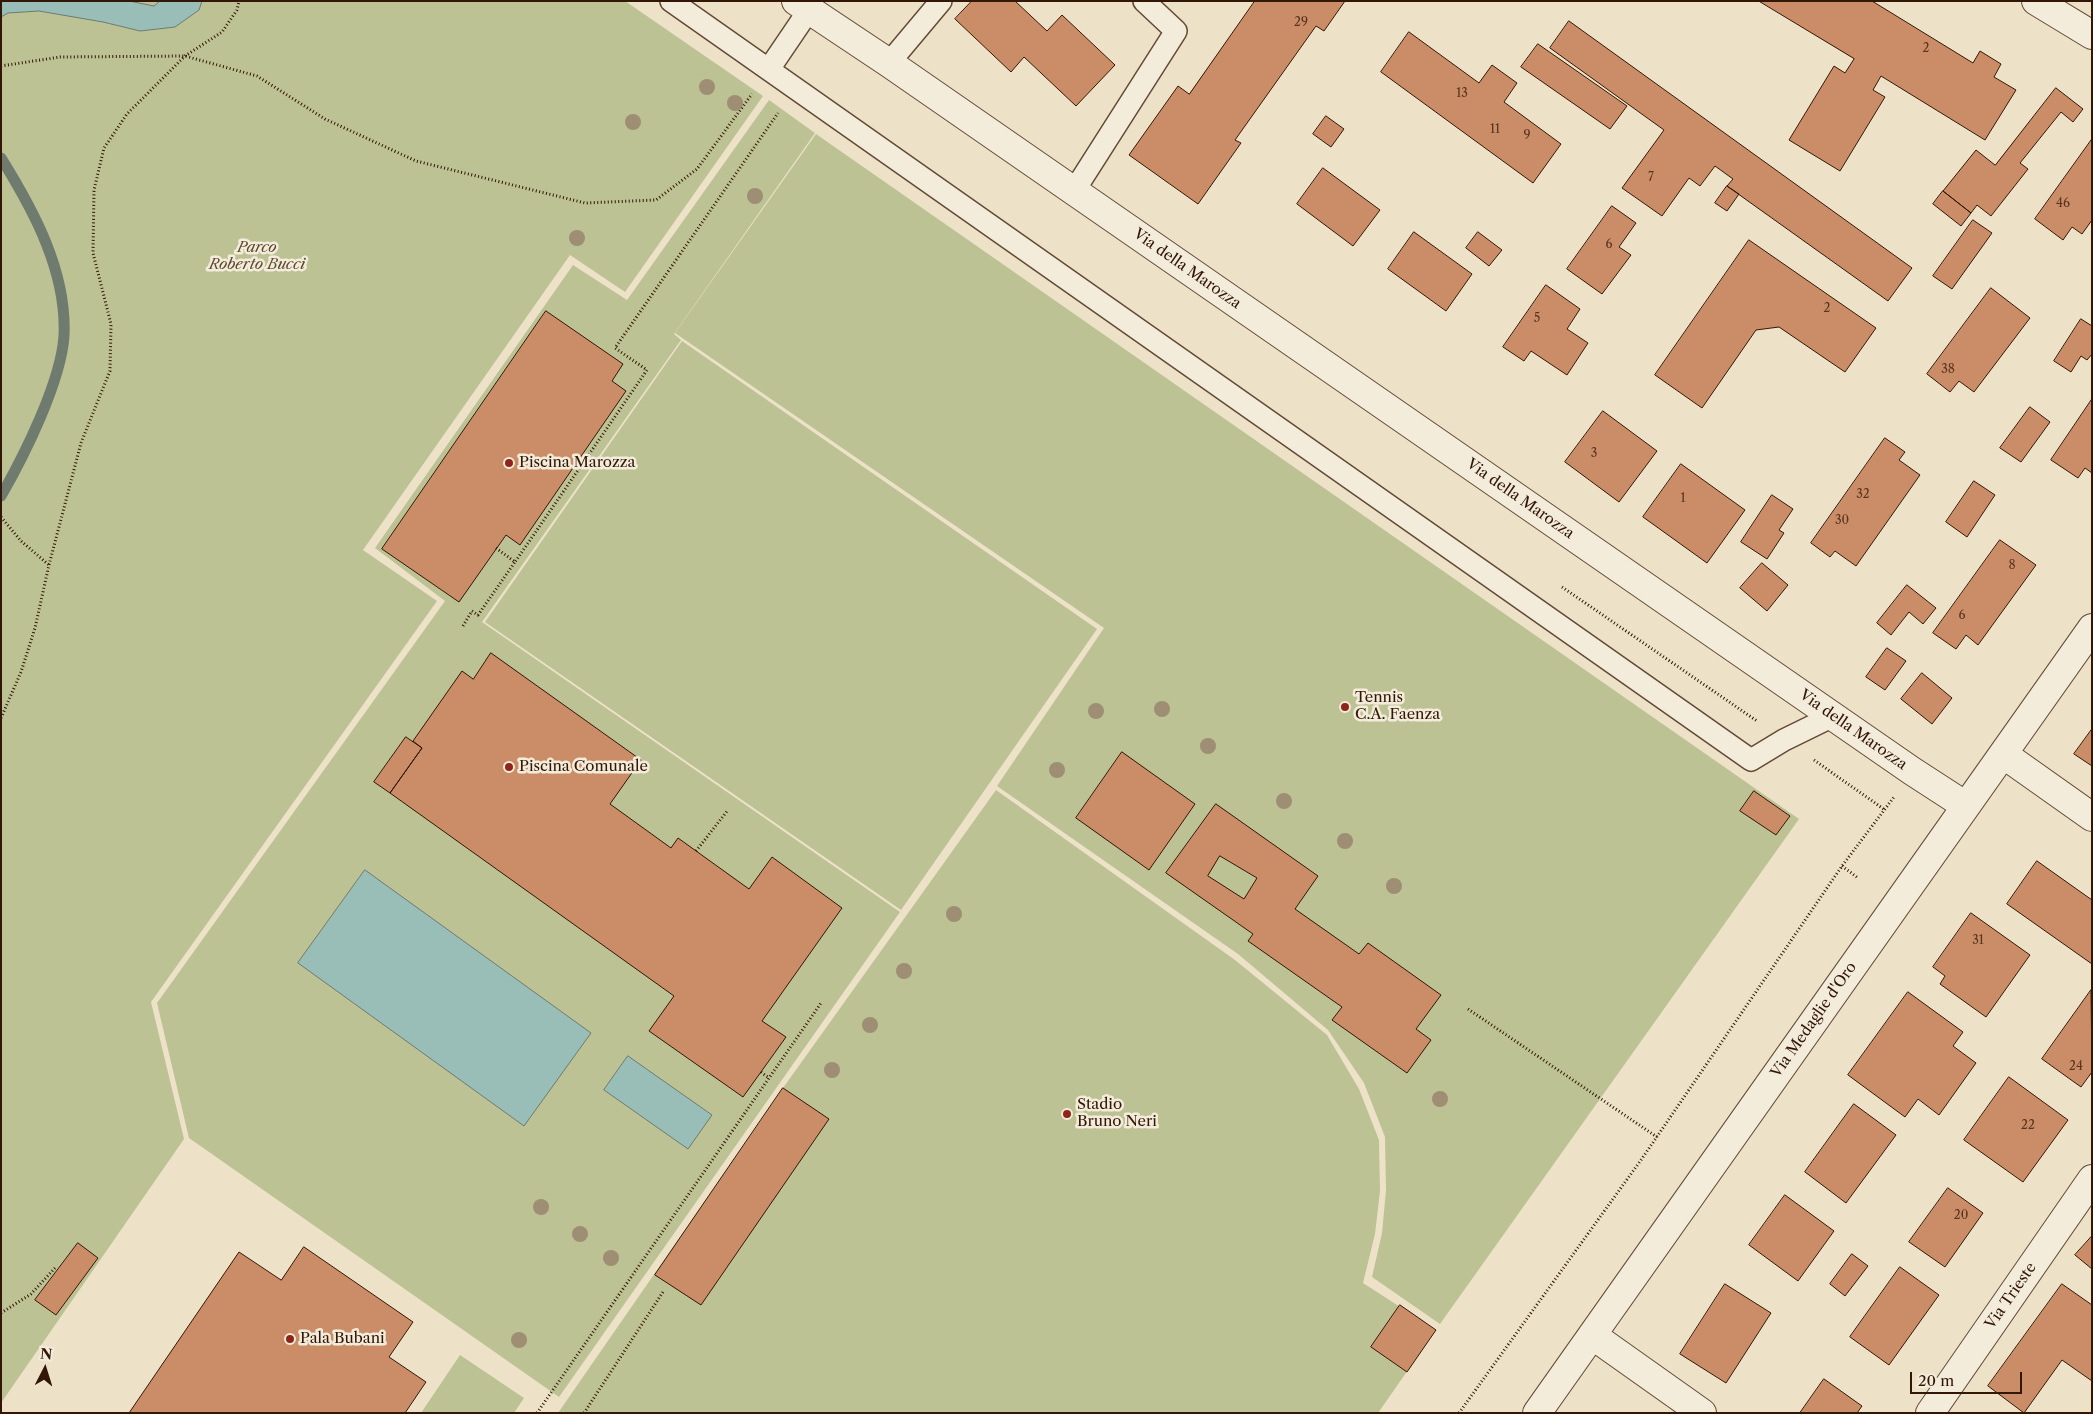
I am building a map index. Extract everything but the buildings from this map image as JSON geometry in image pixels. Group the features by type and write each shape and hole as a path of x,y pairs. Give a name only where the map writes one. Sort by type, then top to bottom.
{"street":[{"path":"2036,1 2092,35"},
{"name":"Via della Marozza","path":"803,6 890,63 1833,716 1966,806"},
{"name":"Via Medaglie d'Oro","path":"1537,1413 2092,628"},
{"path":"2003,754 2092,817"},
{"name":"Via Trieste","path":"1930,1413 2092,1179"},
{"path":"1592,1335 1702,1413"}],"lane":[{"path":"671,1 1751,760 1784,740 1833,716"},
{"path":"890,63 941,1"},
{"path":"1074,191 1176,31 1144,1"},
{"path":"769,69 803,6"}],"path":[{"path":"1,718 21,672 35,628 49,565 81,443 110,371 110,324 93,253 94,190 104,148 127,114 185,56 222,32 237,10 239,1"},
{"path":"1,66 60,57 185,56 257,76 325,119 416,161 585,203 656,200 697,169 769,69"},
{"path":"463,626 472,611 478,615 647,370 615,348 795,88"},
{"path":"1,517 21,541 49,565"},
{"path":"496,548 515,562"},
{"path":"696,851 728,810"},
{"path":"1459,1413 1657,1137 1842,866 1885,810"},
{"path":"1842,866 1858,878"},
{"path":"537,1413 821,1004"},
{"path":"1468,1010 1657,1137"},
{"path":"761,1072 769,1078"},
{"path":"1,1313 32,1294 55,1268"},
{"path":"584,1413 663,1292"}],"green space":[{"name":"Parco Roberto Bucci","path":"1,1 625,1 763,96 625,292 570,255 363,550 437,601 151,1002 184,1139 1,1403"},
{"name":"Piscina Comunale","path":"769,100 815,133 674,334 681,340 482,622 900,912 559,1397 189,1138 157,1003 445,601 375,548 573,265 627,300"},
{"name":"Tennis C.A. Faenza","path":"816,134 1799,819 1440,1324 1372,1277 1382,1233 1386,1190 1385,1137 1364,1083 1328,1030 1238,954 997,786 1104,628 675,333"},
{"path":"682,341 1097,629 901,910 485,622"},
{"name":"Stadio Bruno Neri","path":"996,790 1235,960 1327,1035 1359,1089 1379,1140 1380,1191 1375,1234 1363,1283 1436,1330 1378,1413 558,1413 783,1088"},
{"path":"460,1355 524,1398 514,1413 421,1413"}],"water":[{"path":"1,1 129,1 154,6 160,1 202,1 199,10 175,27 140,31 103,22 39,11 8,13 1,17"},
{"path":"365,870 591,1033 524,1126 298,963"},
{"path":"628,1056 712,1115 688,1149 604,1090"}],"waterway":[{"path":"1,158 25,199 46,243 54,266 64,312 64,336 61,354 49,396 20,461 1,496"}],"place":[{"name":"Piscina Marozza","path":"509,463"},
{"name":"Tennis C.A. Faenza","path":"1345,707"},
{"name":"Piscina Comunale","path":"509,767"},
{"name":"Stadio Bruno Neri","path":"1067,1114"},
{"name":"Pala Bubani","path":"290,1339"}]}
